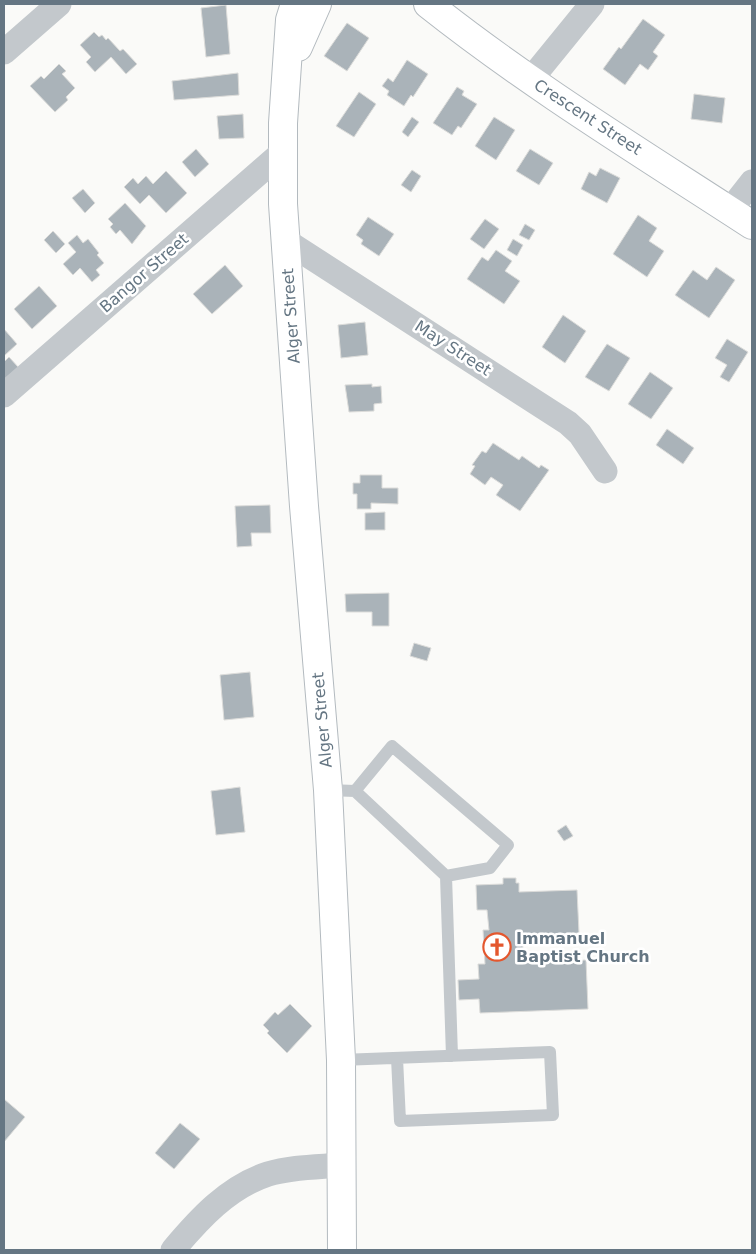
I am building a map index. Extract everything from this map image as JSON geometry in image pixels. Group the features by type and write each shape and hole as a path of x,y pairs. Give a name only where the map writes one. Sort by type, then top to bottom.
{"main road":[{"path":"279,4 276,40 287,79"},
{"name":"Alger Street","path":"295,4 290,20 283,196 302,487 341,791 342,1250"},
{"name":"Alger Street","path":"287,79 306,25 317,4"},
{"name":"Crescent Street","path":"428,4 462,31 531,79 752,225"}],"street":[{"path":"4,52 59,4"},
{"path":"531,79 592,4"},
{"name":"Bangor Street","path":"4,395 284,151"},
{"path":"730,210 752,182"},
{"name":"May Street","path":"286,241 568,422 580,434 605,471"},
{"path":"172,1250 212,1207 246,1184 269,1174 300,1168 341,1165"}],"lane":[{"path":"446,876 490,868 508,846 392,746 341,791 446,876 452,1056"},
{"path":"341,1060 550,1052 553,1115 400,1121 397,1058"}],"building":[{"path":"226,5 230,54 206,57 201,8"},
{"path":"643,19 665,35 653,52 658,56 648,70 640,64 625,85 603,69 619,47 621,49"},
{"path":"347,23 369,38 347,71 324,56"},
{"path":"94,32 99,37 102,35 106,40 108,38 120,51 123,49 137,64 126,74 111,57 95,72 86,62 91,57 80,45"},
{"path":"407,60 428,74 413,97 411,95 404,106 387,95 389,91 382,86 388,78 393,82"},
{"path":"59,64 66,71 62,74 75,88 66,97 68,100 55,112 30,86 41,76 44,79"},
{"path":"238,73 239,95 174,100 172,81"},
{"path":"457,87 464,91 462,95 477,104 461,128 458,126 452,135 433,123"},
{"path":"359,92 376,104 354,137 336,126"},
{"path":"694,94 725,98 722,123 691,119"},
{"path":"243,114 244,138 219,139 217,116"},
{"path":"412,117 419,122 408,137 402,132"},
{"path":"494,117 515,130 496,160 475,146"},
{"path":"196,149 209,164 195,177 182,162"},
{"path":"530,149 553,163 539,185 516,171"},
{"path":"600,168 620,178 607,203 581,189 589,172 596,176"},
{"path":"412,170 421,176 411,192 401,185"},
{"path":"166,171 187,193 166,213 149,195 140,204 124,187 133,178 138,184 146,176 153,184"},
{"path":"83,189 95,203 85,213 72,198"},
{"path":"125,203 146,226 132,244 120,230 116,234 110,227 113,224 108,219"},
{"path":"638,215 657,228 649,241 664,251 647,277 613,254"},
{"path":"368,217 394,234 379,256 361,244 363,240 356,235"},
{"path":"485,219 499,229 484,249 470,239"},
{"path":"525,224 535,230 529,240 519,235"},
{"path":"53,231 65,244 56,253 44,240"},
{"path":"77,235 83,243 88,239 104,263 96,270 100,275 92,282 80,268 73,275 63,264 76,252 68,243"},
{"path":"513,239 523,245 517,256 507,250"},
{"path":"496,250 512,261 505,271 520,281 504,304 467,279 482,257 488,261"},
{"path":"225,265 243,286 212,314 193,294"},
{"path":"716,267 735,280 709,318 675,295 693,270 707,280"},
{"path":"39,286 57,306 32,329 14,309"},
{"path":"563,315 586,331 565,363 542,347"},
{"path":"365,322 368,355 341,358 338,325"},
{"path":"4,329 17,344 4,356"},
{"path":"727,339 748,352 729,382 720,377 727,365 715,358"},
{"path":"607,344 630,358 609,391 585,377"},
{"path":"9,357 19,368 4,380 4,362"},
{"path":"650,372 673,388 651,419 628,404"},
{"path":"372,384 372,387 381,386 382,403 374,404 374,411 349,412 345,385"},
{"path":"667,429 694,448 683,464 656,445"},
{"path":"493,443 519,460 522,456 539,468 541,465 549,470 520,511 496,495 503,485 491,477 485,485 470,474 475,466 472,465 482,451 486,453"},
{"path":"360,475 382,475 382,488 398,488 398,504 371,503 371,509 357,509 357,494 353,494 353,483 360,483"},
{"path":"270,505 271,533 251,533 252,546 237,547 235,506"},
{"path":"385,512 385,530 365,530 365,513"},
{"path":"389,593 389,626 372,626 372,612 346,612 345,594"},
{"path":"414,643 431,648 427,661 410,656"},
{"path":"250,672 254,717 224,720 220,675"},
{"path":"240,787 245,832 216,835 211,791"},
{"path":"566,825 573,836 564,841 557,831"},
{"path":"503,878 516,878 516,883 519,883 519,892 577,890 579,933 517,936 517,944 523,944 523,949 518,949 518,962 586,960 588,1009 480,1013 479,999 459,1000 458,980 479,979 478,964 485,964 483,930 489,930 487,910 477,910 476,885 503,884"},
{"path":"290,1004 312,1026 287,1053 267,1033 269,1031 263,1025 275,1012 278,1015"},
{"path":"4,1099 25,1117 4,1142"},
{"path":"180,1123 200,1139 174,1169 155,1153"}],"place":[{"name":"Immanuel Baptist Church","path":"497,947"}]}
